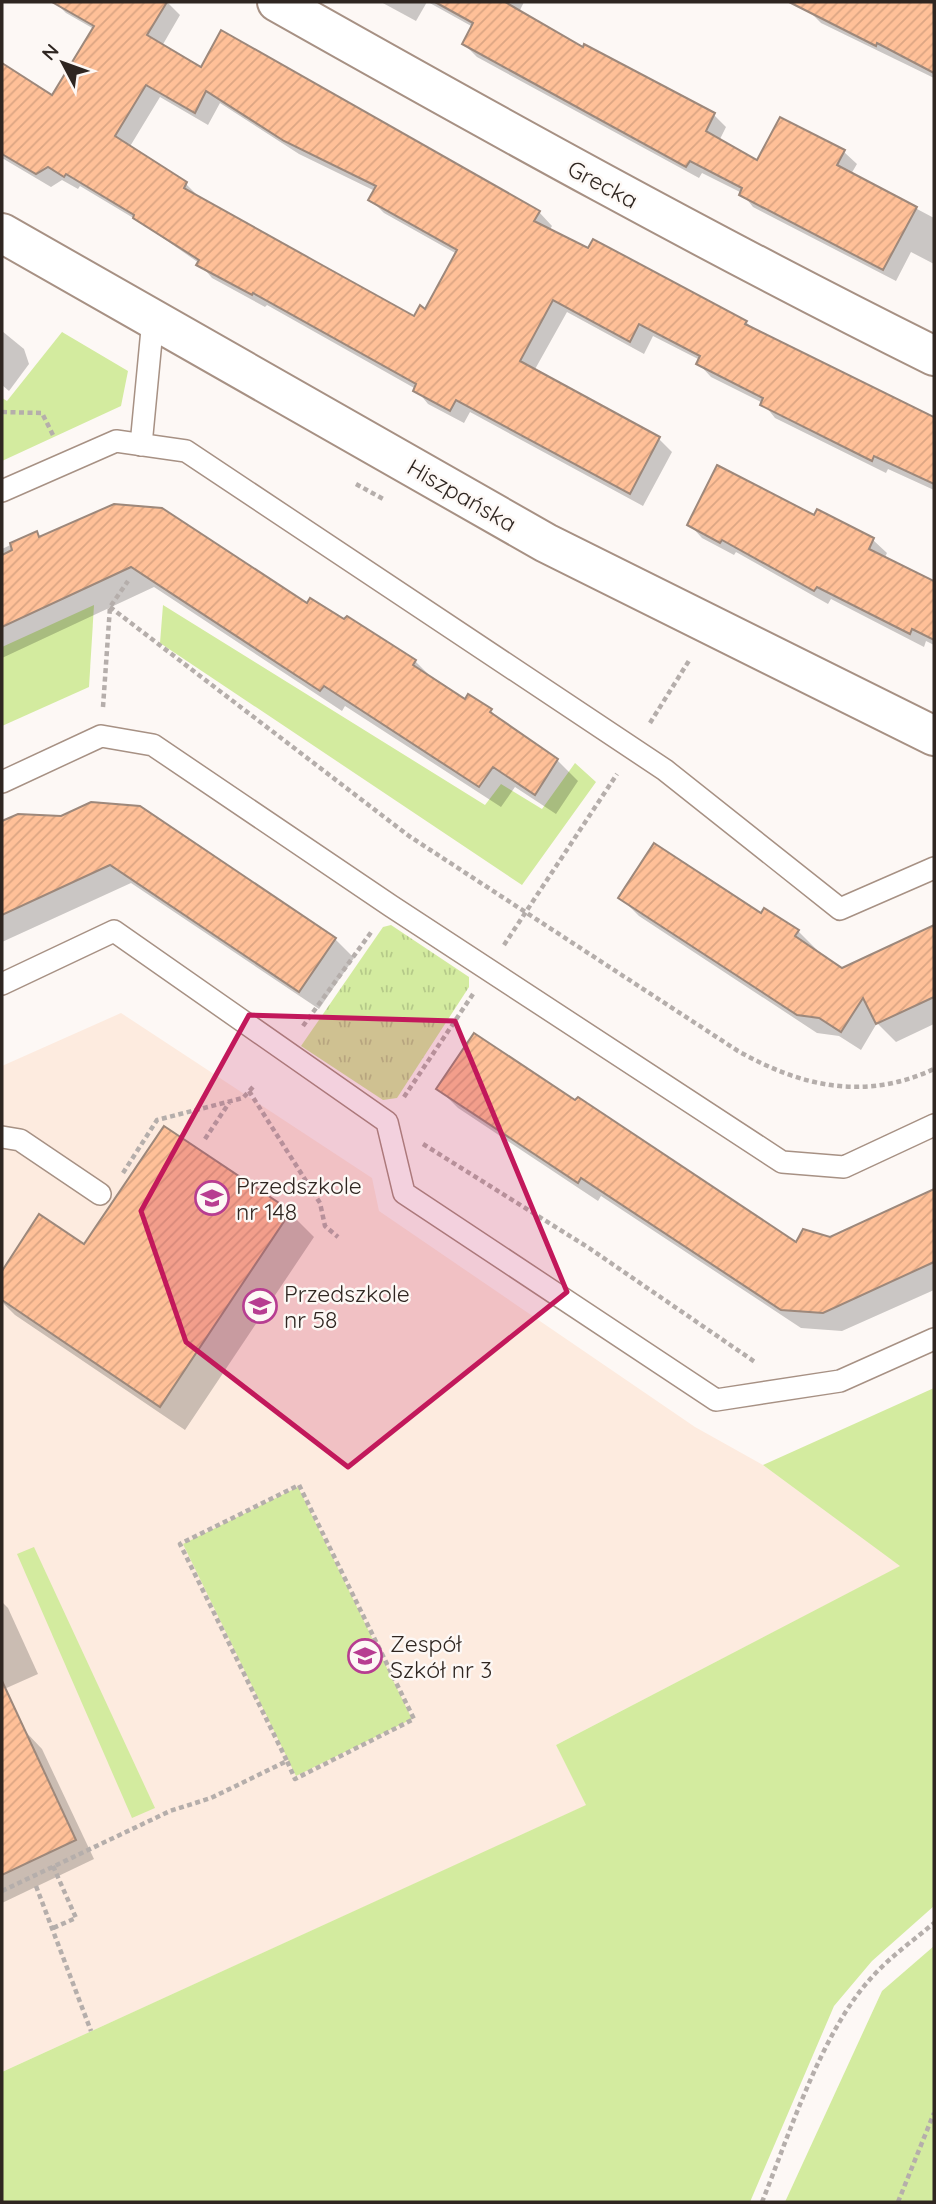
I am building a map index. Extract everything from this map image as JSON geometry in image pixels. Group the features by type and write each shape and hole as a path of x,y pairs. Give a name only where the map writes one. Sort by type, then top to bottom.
{"street":[{"name":"Grecka","path":"277,2 515,137 776,276 934,356"},
{"name":"Hiszpańska","path":"2,233 546,543 934,736"}],"lane":[{"path":"141,445 153,319"},
{"path":"2,491 116,441 186,451 665,770 840,909 934,868"},
{"path":"2,782 101,736 153,745 391,906 782,1161 844,1167 934,1125"},
{"path":"2,984 114,932 387,1122 404,1193 716,1400 840,1381 934,1339"},
{"path":"2,1137 20,1140 100,1194"}],"path":[{"path":"2,412 42,413 68,463"},
{"path":"101,736 110,607 128,581"},
{"path":"110,607 409,836 691,1022 774,1072 811,1083 863,1089 912,1079 934,1069"},
{"path":"695,651 634,749 387,1122 589,1248 793,1388"},
{"path":"284,1052 391,906"},
{"path":"121,1176 157,1120 243,1098 251,1089 320,1203 325,1226 338,1237"},
{"path":"205,1139 230,1102"},
{"path":"299,1485 414,1719 295,1779 286,1761 180,1544 299,1485"},
{"path":"2,1891 170,1811 211,1798 286,1761"},
{"path":"53,1866 76,1918 53,1928"},
{"path":"36,1886 91,2031"},
{"path":"762,2202 815,2074 843,2016 872,1976 934,1923"},
{"path":"898,2202 934,2113"}],"highlighted area":[{"path":"249,1015 455,1021 567,1292 348,1467 186,1342 141,1211"}],"shaded area":[{"name":"Zespół Szkół nr 3","path":"121,1013 372,1178 379,1211 695,1427 763,1465 901,1566 556,1745 587,1805 2,2072 2,1066"}],"green space":[{"path":"62,332 128,371 121,406 2,461 2,398 7,401"},
{"path":"94,605 89,687 2,726 2,647"},
{"path":"163,605 485,805 501,784 542,809 575,763 596,782 522,885 160,643"},
{"path":"391,925 469,977 469,987 397,1098 383,1100 301,1046 383,927"},
{"path":"934,1388 934,1906 872,1961 834,2006 750,2202 2,2202 2,2072 586,1805 556,1745 900,1566 763,1465"},
{"path":"298,1487 412,1719 296,1776 183,1544"},
{"path":"34,1547 155,1808 132,1818 17,1554"},
{"path":"934,1946 934,2202 785,2202 882,1991"}],"building":[{"path":"52,2 167,2 147,35 201,67 221,30 540,211 534,221 588,248 593,239 747,321 745,324 934,417 934,484 874,456 872,461 760,405 763,398 696,364 700,356 639,324 630,342 553,300 520,361 660,437 630,494 456,400 450,411 413,391 416,384 253,293 252,295 196,265 199,260 133,218 134,215 66,174 64,177 48,167 36,174 2,154 2,63 52,95 94,26","holes":["146,85 195,113 206,91 284,141 376,186 368,200 457,250 425,309 420,305 414,316 313,260 184,188 187,182 115,136"]},
{"path":"435,2 505,2 583,47 584,44 715,113 706,131 757,160 780,117 845,150 837,165 917,207 883,270 739,195 742,188 690,161 686,167 462,44 473,23"},
{"path":"789,2 934,2 934,73 877,43 876,46"},
{"path":"717,465 814,515 817,509 874,538 869,549 934,581 934,640 912,629 910,634 817,587 814,591 722,540 720,543 687,525"},
{"path":"114,504 162,508 307,603 310,598 344,619 347,616 416,660 413,665 465,699 468,694 492,709 490,712 558,759 535,795 493,767 479,787 324,686 320,691 131,567 2,627 2,555 12,550 10,543 37,531 39,537"},
{"path":"91,802 140,806 336,938 299,992 110,865 2,915 2,821 18,814 61,816"},
{"path":"654,843 761,913 764,908 799,930 795,936 842,968 934,925 934,997 876,1024 863,998 841,1032 819,1018 797,1015 618,898"},
{"path":"474,1033 575,1100 578,1097 796,1242 803,1229 830,1237 934,1189 934,1262 823,1313 781,1310 581,1178 578,1183 436,1089"},
{"path":"164,1126 291,1211 160,1407 2,1300 2,1271 39,1214 84,1244"},
{"path":"2,1681 76,1840 2,1875"}],"place":[{"name":"Przedszkole nr 148","path":"212,1198"},
{"name":"Przedszkole nr 58","path":"260,1306"},
{"name":"Zespół Szkół nr 3","path":"365,1656"}]}
